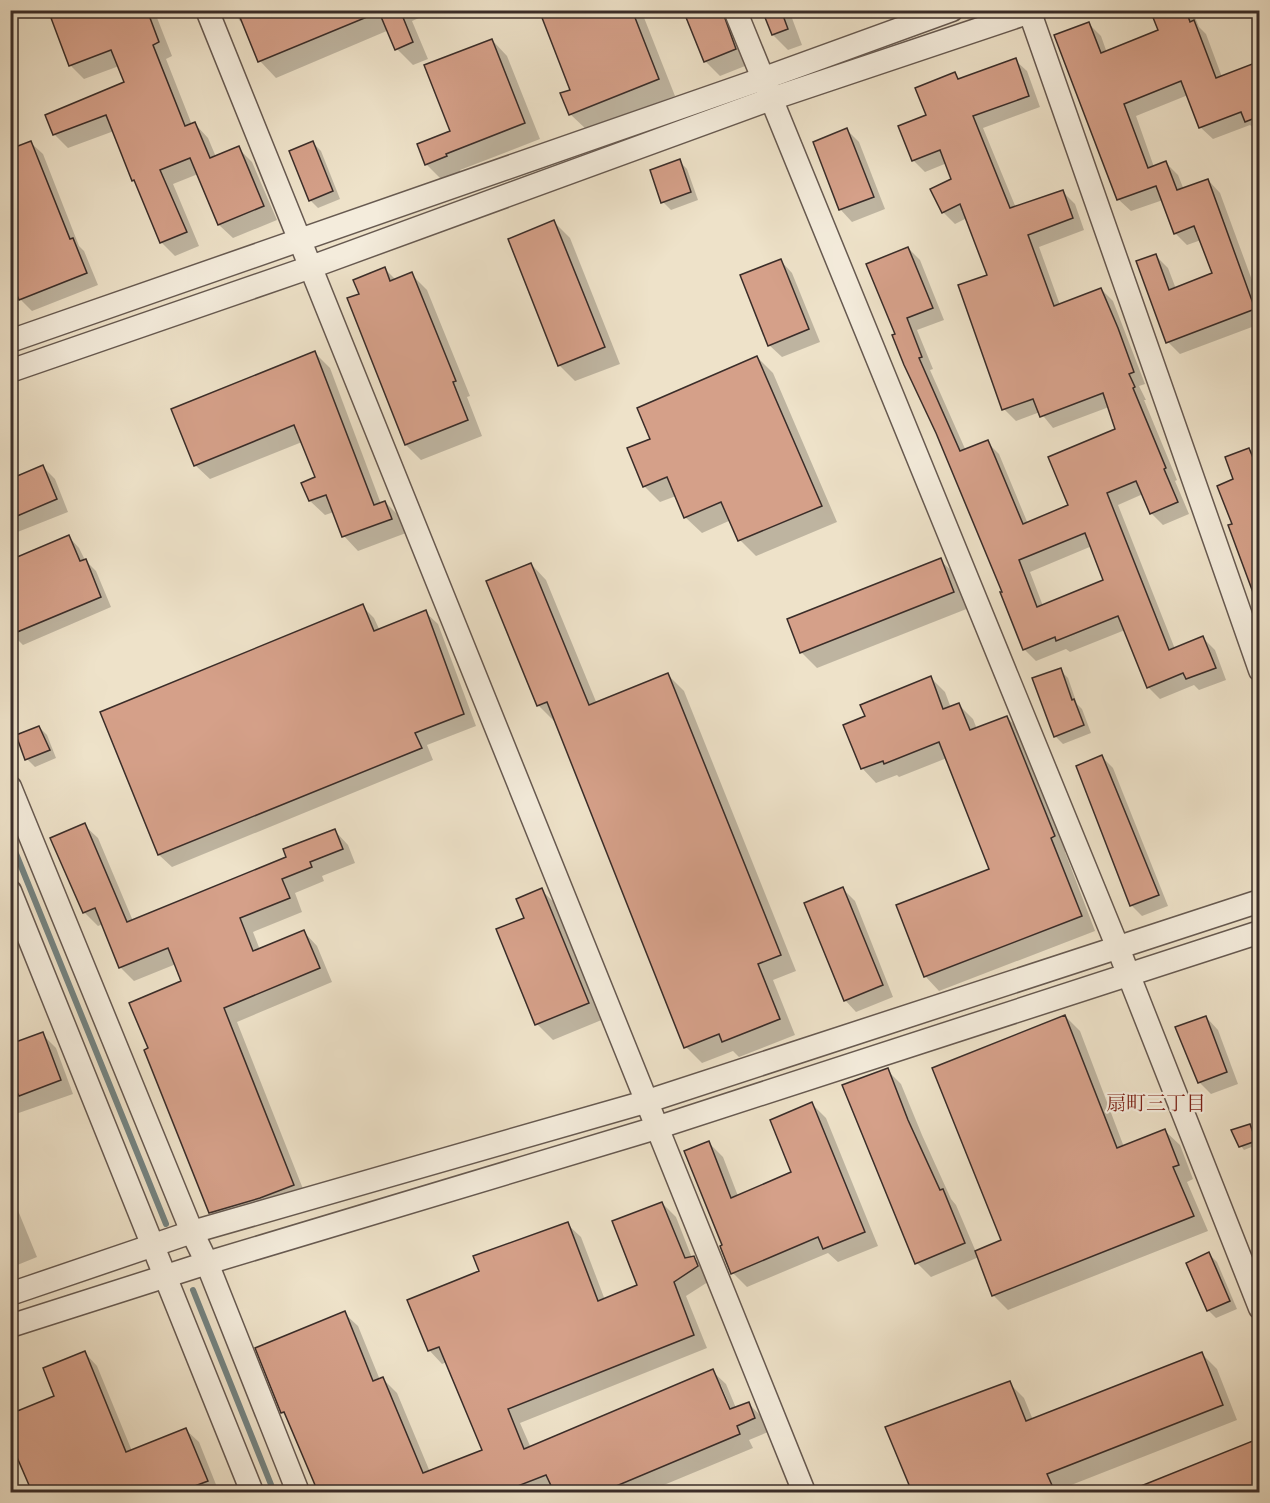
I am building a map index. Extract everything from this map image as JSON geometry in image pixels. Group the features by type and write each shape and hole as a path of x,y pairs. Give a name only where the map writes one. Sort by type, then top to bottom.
{"street":[{"path":"207,10 804,1492"},
{"path":"735,10 1118,948 1260,1308"},
{"path":"10,371 311,267 767,89 952,10"},
{"path":"10,341 299,240 767,89 1032,11 1260,670"},
{"path":"10,787 192,1232 207,1263 298,1492"},
{"path":"10,891 252,1492"},
{"path":"10,1294 192,1232 645,1102 1260,901"},
{"path":"10,1326 207,1263 656,1128 1260,932"}],"building":[{"path":"70,10 147,10 159,42 153,45 185,126 195,122 210,158 239,146 264,206 218,225 190,158 160,170 187,232 160,243 106,115 53,135 45,115 124,82 111,50 69,66 51,18"},
{"path":"237,10 400,10 413,42 395,50 379,12 258,62"},
{"path":"539,10 632,10 659,79 569,115 560,93 570,90"},
{"path":"683,10 722,10 736,49 704,62"},
{"path":"762,10 781,10 788,29 772,35"},
{"path":"1150,10 1186,10 1190,22 1194,20 1216,78 1260,61 1260,116 1245,122 1241,112 1199,128 1181,81 1124,104 1148,168 1166,161 1177,190 1208,179 1255,309 1166,343 1136,261 1156,254 1169,290 1212,273 1194,226 1174,234 1156,186 1117,200 1054,35 1089,22 1101,53 1158,30"},
{"path":"492,39 525,123 446,154 447,156 425,165 417,144 450,131 424,65"},
{"path":"1016,58 1029,96 973,116 1010,208 1063,190 1073,218 1028,235 1054,306 1101,288 1134,372 1129,374 1135,387 1133,388 1178,502 1150,514 1136,481 1107,493 1169,650 1203,636 1216,668 1186,679 1183,673 1147,688 1118,616 1056,641 1055,637 1023,650 1000,592 1002,592 936,433 904,365 892,335 895,334 866,264 908,247 933,308 907,318 922,357 919,358 960,451 988,440 1023,524 1068,505 1048,457 1115,429 1103,393 1040,417 1033,399 1002,410 958,285 987,275 960,204 942,213 930,189 951,179 940,150 912,161 898,126 926,115 915,88 955,72 958,79","holes":["1085,533 1103,580 1037,607 1019,560"]},
{"path":"847,128 874,197 839,210 813,142"},
{"path":"31,141 70,239 73,238 87,273 19,300 10,279 10,149"},
{"path":"313,141 333,191 309,201 289,151"},
{"path":"680,159 691,192 661,203 650,170"},
{"path":"554,220 605,347 558,366 508,239"},
{"path":"781,259 809,329 768,346 740,275"},
{"path":"385,267 390,281 412,272 456,381 453,382 468,420 405,445 347,298 359,294 353,280"},
{"path":"315,351 374,505 385,501 392,519 342,537 326,495 309,501 301,483 315,477 294,425 194,466 171,409"},
{"path":"757,356 822,506 738,541 721,502 684,518 667,477 643,487 627,448 650,439 637,408"},
{"path":"1249,448 1256,465 1260,463 1260,606 1258,606 1228,525 1232,524 1217,486 1233,479 1225,457"},
{"path":"43,465 57,499 10,519 10,479"},
{"path":"69,535 80,561 86,559 101,597 10,635 10,560"},
{"path":"941,558 954,592 800,653 787,619"},
{"path":"531,563 589,705 668,673 781,955 758,964 780,1019 722,1042 719,1034 684,1048 547,702 537,706 486,581"},
{"path":"363,604 374,631 426,610 464,714 415,733 422,748 158,855 100,712"},
{"path":"1061,668 1084,725 1054,737 1032,678"},
{"path":"931,676 943,709 959,703 970,730 1007,716 1055,836 1051,838 1082,916 924,977 896,905 989,869 939,742 884,764 883,761 861,769 843,725 865,716 860,705"},
{"path":"39,726 50,750 25,760 16,735"},
{"path":"1102,755 1159,895 1130,906 1076,766"},
{"path":"85,823 127,922 286,857 283,849 335,829 343,849 310,862 312,867 282,879 290,898 240,918 253,951 304,930 320,968 224,1008 294,1185 209,1213 144,1050 148,1048 129,1003 181,981 168,948 119,968 95,908 83,913 50,838"},
{"path":"843,887 883,985 844,1001 804,903"},
{"path":"542,888 589,1003 535,1025 496,929 524,918 516,899"},
{"path":"1065,1015 1117,1148 1165,1129 1179,1165 1173,1167 1194,1216 992,1296 975,1251 1001,1240 932,1068"},
{"path":"1206,1016 1227,1072 1198,1083 1175,1027"},
{"path":"43,1032 61,1080 19,1096 18,1094 10,1097 10,1044"},
{"path":"888,1068 908,1120 940,1190 943,1189 965,1243 915,1264 842,1085"},
{"path":"812,1102 865,1232 823,1249 818,1237 731,1274 720,1246 722,1245 684,1151 709,1141 731,1198 791,1172 770,1120"},
{"path":"1250,1124 1256,1141 1239,1147 1231,1130"},
{"path":"662,1202 685,1258 694,1256 698,1266 674,1282 694,1335 508,1409 524,1449 713,1369 730,1409 749,1402 755,1418 737,1426 740,1434 602,1492 554,1492 546,1475 502,1492 318,1492 284,1412 281,1413 255,1348 345,1311 373,1381 383,1377 423,1473 482,1450 439,1347 428,1351 407,1300 479,1271 473,1256 568,1222 598,1301 637,1285 612,1221"},
{"path":"1209,1252 1230,1301 1207,1311 1186,1263"},
{"path":"85,1351 126,1452 186,1428 208,1481 179,1492 32,1492 10,1441 10,1414 54,1396 43,1368"},
{"path":"1202,1352 1223,1405 1047,1474 1055,1492 912,1492 885,1427 1010,1381 1026,1421"},
{"path":"1260,1438 1260,1492 1126,1492"}],"waterway":[{"path":"10,839 166,1224"},
{"path":"193,1290 274,1492"}],"district":[{"name":"扇町三丁目","path":"1156,1103"}]}
